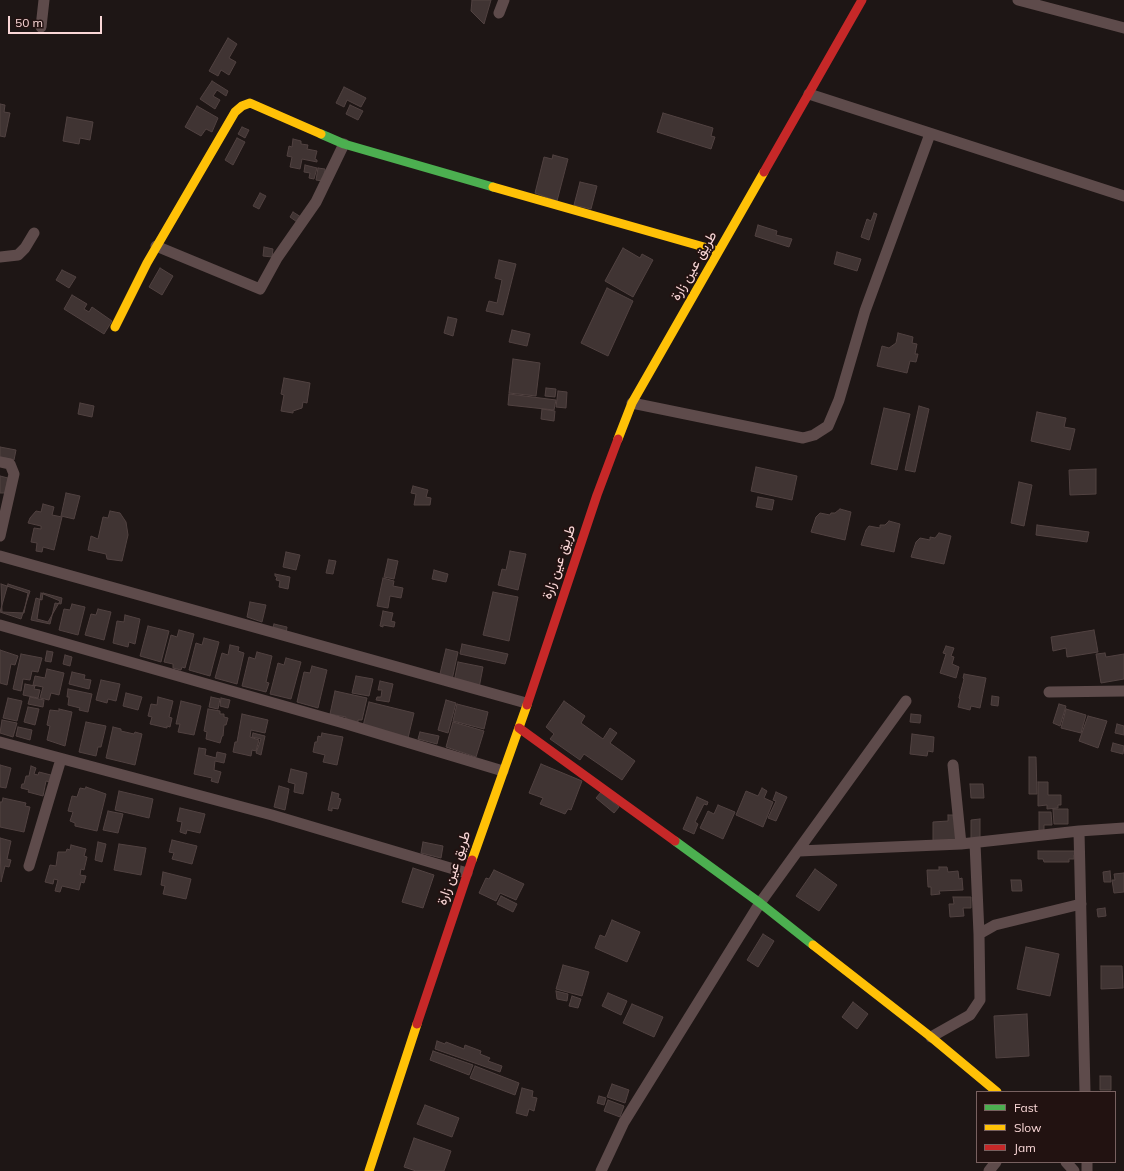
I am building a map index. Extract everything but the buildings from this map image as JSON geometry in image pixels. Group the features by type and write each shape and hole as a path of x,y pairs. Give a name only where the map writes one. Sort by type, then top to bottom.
{"street":[{"path":"41,27 44,0"},
{"path":"499,13 504,0"},
{"name":"طريق عين زارة","path":"369,1171 467,873 597,495 632,403 862,0"},
{"path":"1018,0 1124,28"},
{"path":"809,94 1124,196"},
{"path":"115,327 156,246 234,112 242,106 250,103 344,144 718,251"},
{"path":"632,403 803,438 814,435 828,426 839,400 865,311 930,134"},
{"path":"156,246 260,289 277,258 316,202 344,144"},
{"path":"0,257 18,255 34,233"},
{"path":"0,462 10,464 14,474 0,536"},
{"path":"0,556 526,703"},
{"path":"0,625 340,722 503,771"},
{"path":"1049,692 1124,691"},
{"path":"601,1171 624,1122 760,903 906,701"},
{"path":"518,728 760,903 931,1037 996,1091"},
{"path":"0,742 272,815 467,873"},
{"path":"29,866 61,759"},
{"path":"953,765 961,844"},
{"path":"799,851 961,844 1079,831 1124,828"},
{"path":"1079,831 1085,1091"},
{"path":"931,1037 970,1015 980,1000 979,934 974,842"},
{"path":"979,934 995,925 1081,904"},
{"path":"989,1171 995,1163"},
{"path":"1067,1163 1074,1171"}],"traffic: fast":[{"path":"321,134 344,144 493,187"},
{"path":"675,841 760,903 813,945"}],"traffic: slow":[{"path":"115,327 147,263 235,112 242,106 250,103 321,134"},
{"path":"618,439 632,403 764,172"},
{"path":"493,187 718,251"},
{"path":"472,860 527,705"},
{"path":"813,945 931,1037 996,1091"},
{"path":"369,1171 417,1024"}],"traffic: jam":[{"path":"764,172 862,0"},
{"path":"527,705 597,495 618,439"},
{"path":"519,728 675,841"},
{"path":"417,1024 472,860"}]}
